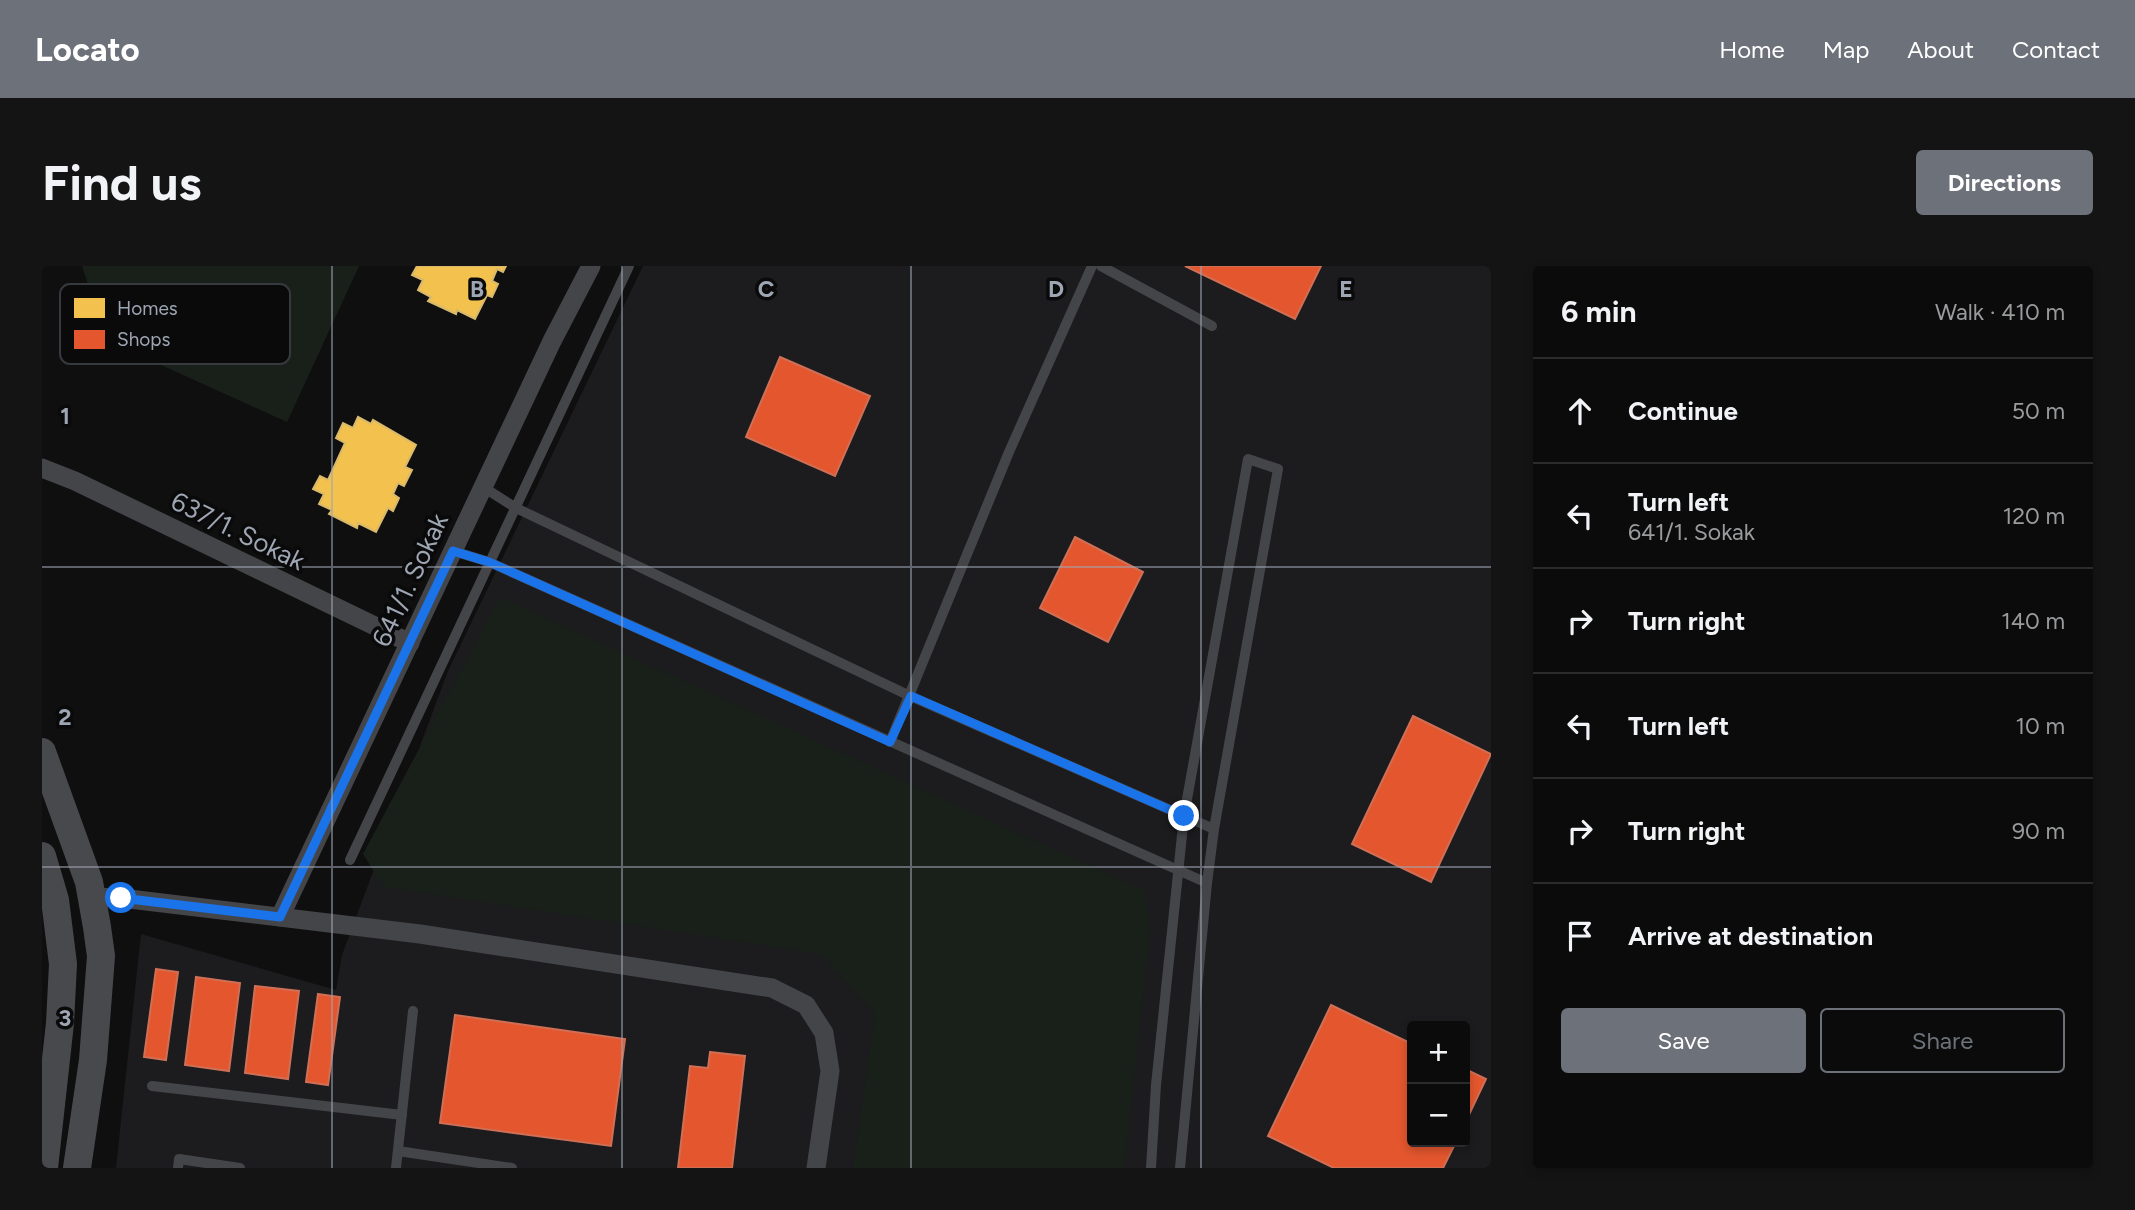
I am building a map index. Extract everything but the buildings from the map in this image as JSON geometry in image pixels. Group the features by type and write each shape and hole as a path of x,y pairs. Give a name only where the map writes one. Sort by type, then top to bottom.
{"main road":[{"path":"42,752 89,882 101,956 93,1060 77,1168"},
{"path":"42,856 55,900 64,964 48,1071 44,1168"}],"street":[{"name":"641/1. Sokak","path":"280,917 552,341 591,266"},
{"name":"637/1. Sokak","path":"42,468 75,481 410,643"},
{"path":"92,897 121,898 420,934 772,988 806,1005 824,1033 830,1071 816,1168"}],"lane":[{"path":"350,860 629,266"},
{"path":"890,742 1009,453 1091,266"},
{"path":"1101,266 1212,326"},
{"path":"1151,1168 1156,1085 1184,816 1248,459 1278,469 1214,829 1180,1168"},
{"path":"483,487 516,508 911,696 1214,829"},
{"path":"453,551 489,562 1207,883"},
{"path":"396,1168 413,1011"},
{"path":"152,1086 402,1115"},
{"path":"398,1151 512,1168"},
{"path":"178,1168 178,1159 240,1168"}],"shaded area":[{"path":"82,266 359,266 287,422 159,364 290,364 290,284 88,284"},
{"path":"643,266 1491,266 1491,1168 116,1168 141,934 336,990 342,955 448,671"},
{"path":"500,597 1145,891 1150,932 1124,1168 853,1168 875,1014 821,954 384,887 363,854"}],"route":[{"path":"121,898 280,917 453,551 489,562 890,742 911,696 1184,816"}]}
